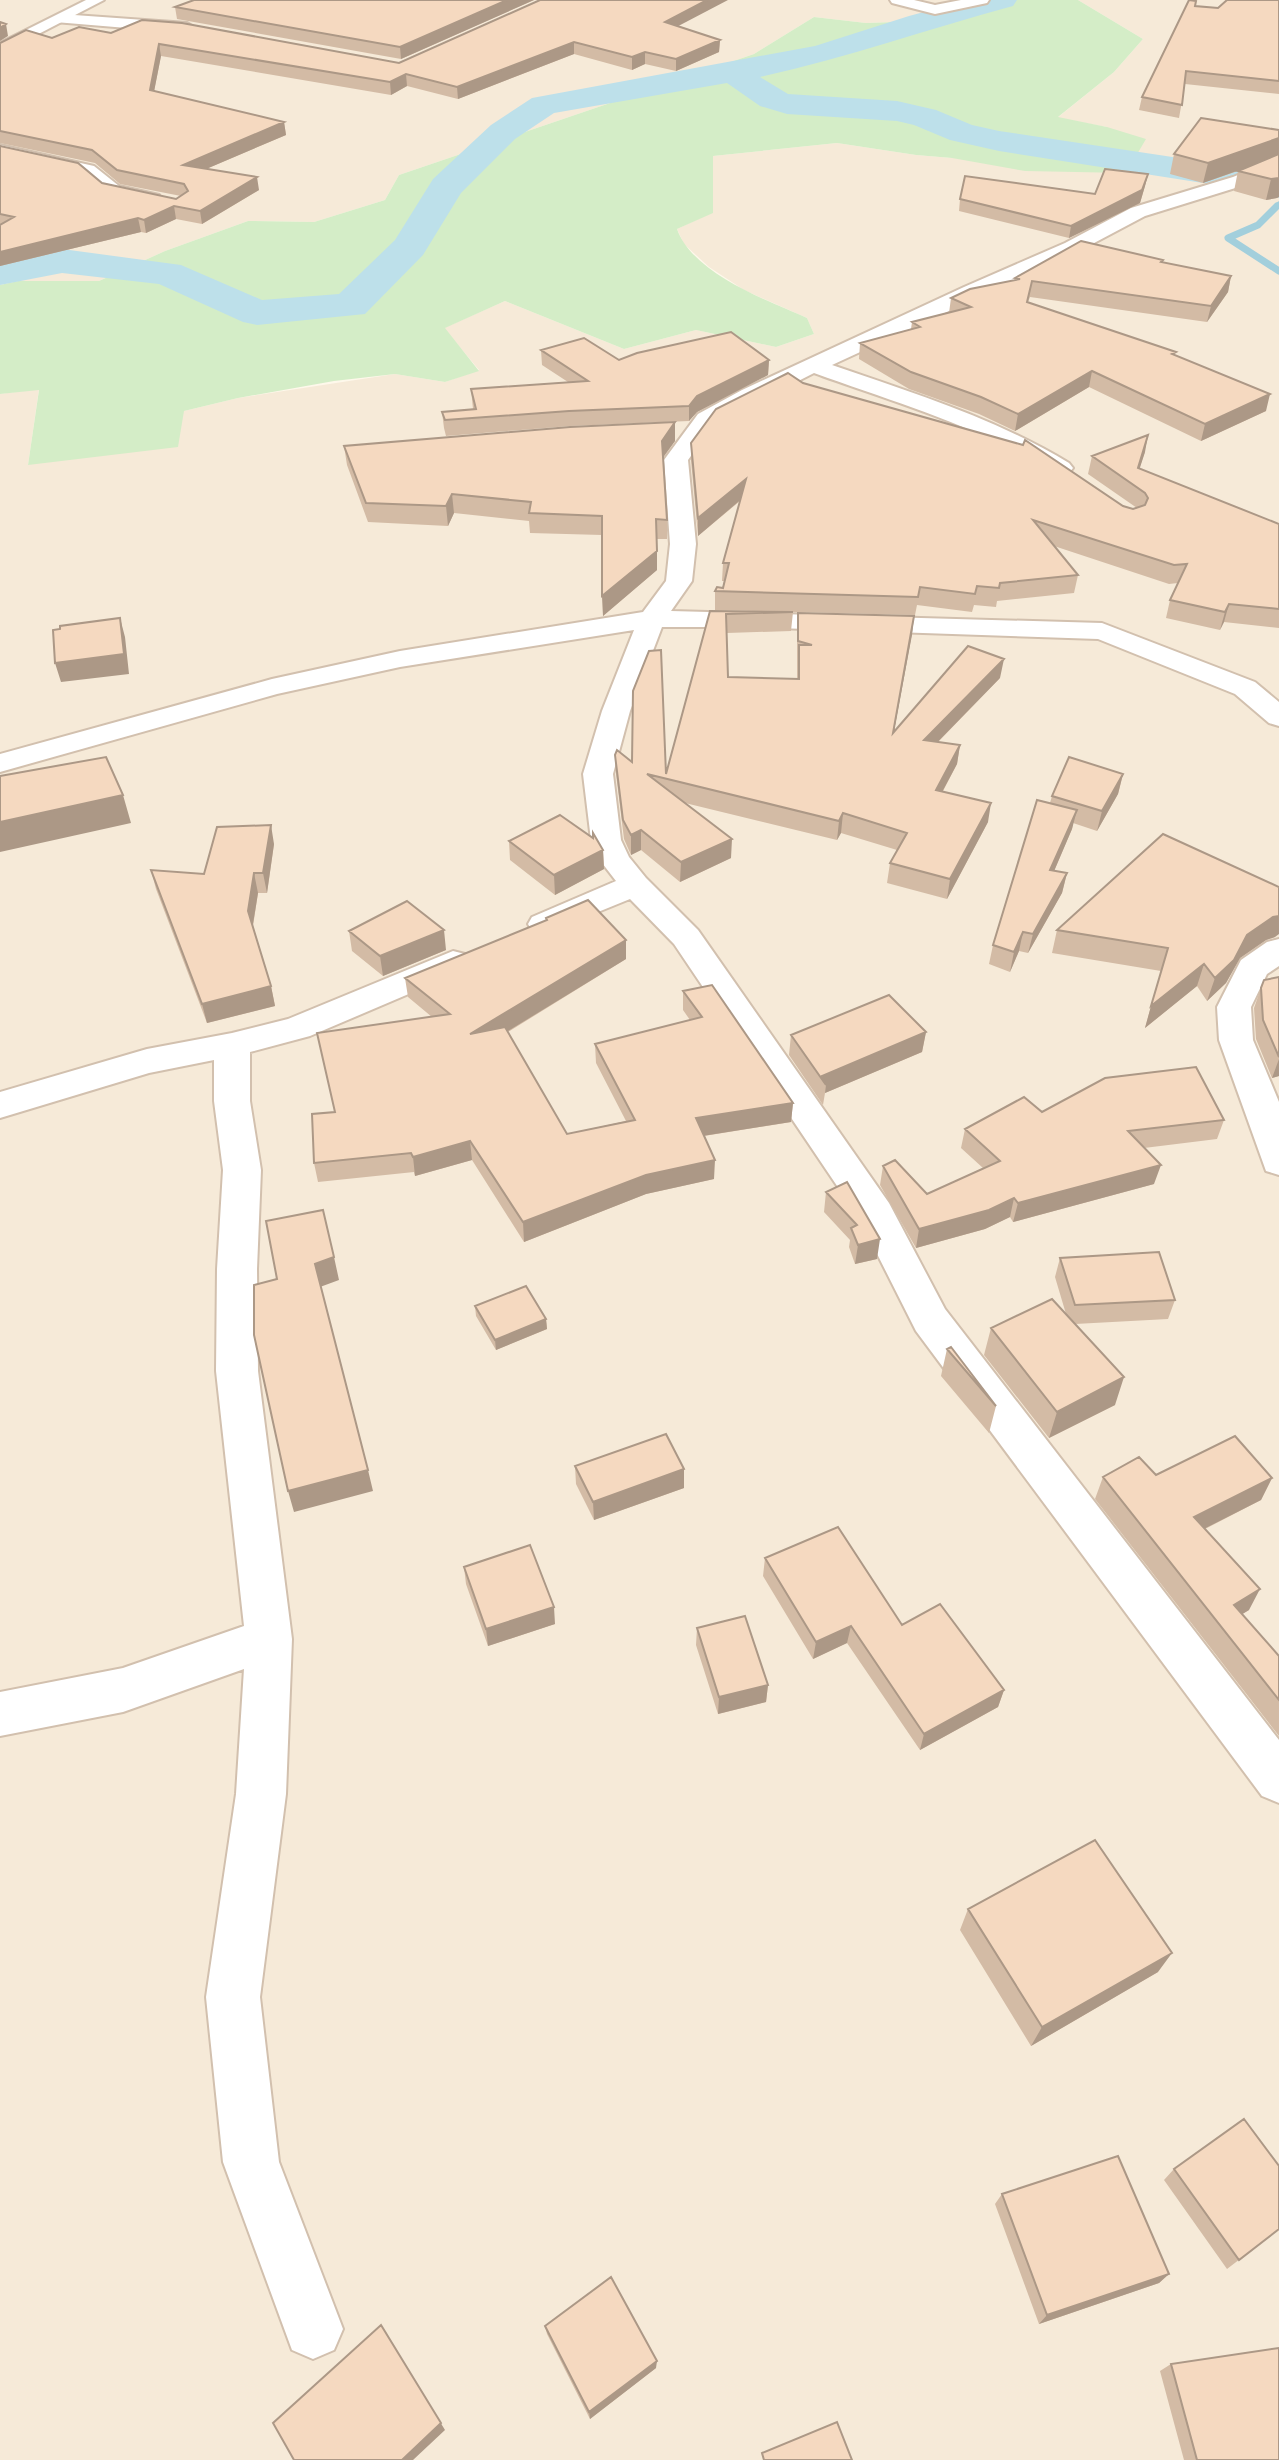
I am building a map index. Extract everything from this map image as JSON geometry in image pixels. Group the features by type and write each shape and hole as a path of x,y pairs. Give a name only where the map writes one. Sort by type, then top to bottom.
{"street":[{"path":"2,47 97,0"},
{"path":"897,0 935,10 982,0"},
{"path":"60,19 184,27 209,32"},
{"path":"0,150 88,170 113,190 166,201"},
{"path":"1279,163 1244,179 1138,212 1086,250 971,291 681,432 676,460 683,544 679,581 652,619 616,711 598,774 606,840 615,859 635,885 686,937 876,1213 930,1320 1279,1779"},
{"path":"814,366 970,421 1036,452 1082,483"},
{"path":"0,763 272,687 348,670 400,659 652,619 744,618 1102,631 1245,688 1279,717"},
{"path":"0,1105 148,1061 232,1045 298,1028 635,885"},
{"path":"1279,950 1252,968 1234,1007 1236,1040 1266,1115 1279,1161"},
{"path":"232,1045 232,1101 242,1170 237,1269 237,1371 269,1640 261,1794 233,1997 251,2162 313,2329"},
{"path":"0,1714 123,1690 269,1640"}],"shaded area":[{"path":"0,0 1014,0 953,20 866,23 814,17 754,54 399,175 385,200 314,222 248,221 165,251 99,281 18,281 0,285"},
{"path":"1078,0 1279,0 1279,2460 0,2460 0,394 39,389 28,465 184,411 238,398 395,374 445,382 479,370 444,328 505,301 624,349 696,330 776,347 814,334 807,318 744,290 709,267 684,244 677,229 713,212 713,156 837,143 952,158 1107,127 1057,118 1114,72 1143,39"}],"green space":[{"path":"1014,0 1078,0 1143,39 1114,72 1058,117 1107,127 1146,139 1126,173 1025,171 952,158 837,143 713,156 713,213 677,229 686,245 698,259 733,284 807,318 814,334 776,347 696,330 624,349 505,301 445,328 479,371 445,382 395,374 334,381 238,398 184,411 178,447 28,465 39,390 0,394 0,285 18,281 99,281 165,251 248,221 314,222 385,200 399,175 754,54 814,17 866,23 953,20"}],"building":[{"path":"194,0 507,0 400,47 175,7"},
{"path":"540,0 707,0 665,22 720,40 676,59 645,52 632,57 574,42 457,87 406,74 390,82 159,44 150,90 284,122 183,165 257,177 200,211 174,206 144,220 138,218 0,252 0,225 14,217 0,214 0,146 78,163 102,183 176,199 188,191 184,184 117,170 92,150 0,131 0,43 26,30 52,38 79,27 111,33 142,20 182,23 399,63"},
{"path":"1189,0 1196,1 1195,6 1218,8 1227,0 1279,0 1279,81 1186,71 1182,105 1142,97"},
{"path":"1201,118 1279,130 1279,138 1208,163 1174,154"},
{"path":"1279,154 1279,178 1271,179 1238,171"},
{"path":"1105,169 1148,174 1142,190 1071,226 960,199 965,176 1095,194"},
{"path":"1081,241 1163,260 1161,262 1231,276 1211,306 1032,281 1027,302 1176,352 1172,354 1270,394 1205,424 1092,371 1018,414 981,397 911,372 860,343 920,327 912,322 971,307 951,298 970,289 1020,279 1015,278"},
{"path":"731,332 769,360 697,396 689,406 445,420 442,412 476,409 471,389 588,381 541,350 584,338 619,360 637,353"},
{"path":"788,373 803,383 1023,445 1025,440 1123,506 1133,509 1145,505 1148,498 1145,493 1092,456 1148,435 1138,468 1279,524 1279,609 1229,604 1225,612 1170,600 1187,564 1174,565 1033,520 1078,575 1000,583 999,588 977,586 975,594 920,587 918,597 715,591 717,587 723,588 729,563 723,563 746,479 698,518 691,443 716,409"},
{"path":"675,422 662,441 667,520 656,519 657,551 602,596 602,516 529,513 531,502 452,494 446,506 366,503 344,446 570,427"},
{"path":"710,611 793,612 726,614 728,677 799,679 799,645 812,645 798,641 798,613 914,616 893,733 968,646 1004,659 924,740 960,745 936,790 991,803 950,879 890,863 907,833 843,813 839,821 647,774 732,839 681,862 641,830 631,835 623,820 615,755 617,750 632,762 633,691 649,651 661,650 666,774"},
{"path":"120,618 124,654 55,663 53,630 60,629 60,626"},
{"path":"106,757 123,795 0,822 0,776"},
{"path":"1069,757 1123,774 1102,811 1052,796"},
{"path":"1037,800 1077,810 1050,870 1067,873 1033,934 1023,932 1014,952 993,945"},
{"path":"560,815 593,838 593,833 603,850 554,875 509,841"},
{"path":"271,825 263,873 254,873 248,911 271,986 202,1004 151,870 204,874 217,827"},
{"path":"1163,834 1279,887 1279,916 1273,917 1247,935 1234,960 1215,978 1204,964 1151,1006 1168,948 1057,930"},
{"path":"588,900 626,940 470,1034 505,1027 567,1134 635,1120 595,1044 702,1017 683,991 712,985 793,1103 696,1118 715,1160 646,1175 523,1222 470,1141 413,1157 411,1153 314,1163 312,1114 335,1112 317,1033 450,1014 405,978 547,920 546,918"},
{"path":"407,901 444,930 380,956 349,931"},
{"path":"1279,977 1279,1057 1263,1020 1261,988 1264,980"},
{"path":"889,995 926,1032 822,1076 826,1085 791,1035"},
{"path":"1196,1067 1224,1120 1128,1131 1161,1165 1018,1203 1014,1198 989,1210 919,1229 883,1166 895,1160 927,1194 1000,1161 965,1129 1024,1097 1042,1112 1105,1078"},
{"path":"847,1182 880,1239 858,1245 851,1228 857,1225 826,1192"},
{"path":"323,1210 334,1257 315,1264 368,1470 288,1491 254,1335 254,1285 277,1279 266,1221"},
{"path":"1159,1252 1175,1300 1075,1305 1060,1258"},
{"path":"526,1286 546,1319 495,1340 475,1306"},
{"path":"1052,1299 1124,1377 1057,1412 991,1328"},
{"path":"951,1347 996,1406 947,1349"},
{"path":"666,1434 684,1469 593,1502 575,1466"},
{"path":"1235,1436 1272,1478 1194,1517 1260,1589 1234,1605 1279,1656 1279,1700 1103,1477 1139,1457 1156,1475"},
{"path":"838,1527 902,1625 940,1604 1004,1690 924,1734 851,1626 816,1642 765,1558"},
{"path":"530,1545 554,1607 486,1629 464,1567"},
{"path":"745,1616 768,1685 719,1697 697,1628"},
{"path":"1095,1840 1172,1953 1042,2027 968,1909"},
{"path":"1244,2119 1279,2166 1279,2229 1239,2260 1174,2169"},
{"path":"1118,2156 1169,2274 1047,2315 1002,2194"},
{"path":"611,2277 657,2361 589,2412 545,2326"},
{"path":"381,2325 441,2423 402,2460 294,2460 273,2423"},
{"path":"1279,2348 1279,2460 1197,2460 1171,2364"},
{"path":"837,2422 852,2460 764,2460 762,2453"}],"waterway":[{"path":"0,273 62,261 167,273 257,313 351,305 410,247 446,187 503,132 544,105 732,73 822,54 919,22 1003,0"},
{"path":"734,74 765,96 787,104 897,111 924,117 962,133 999,141 1259,181 1279,187"},
{"path":"1279,204 1258,225 1228,238 1279,271"}]}
